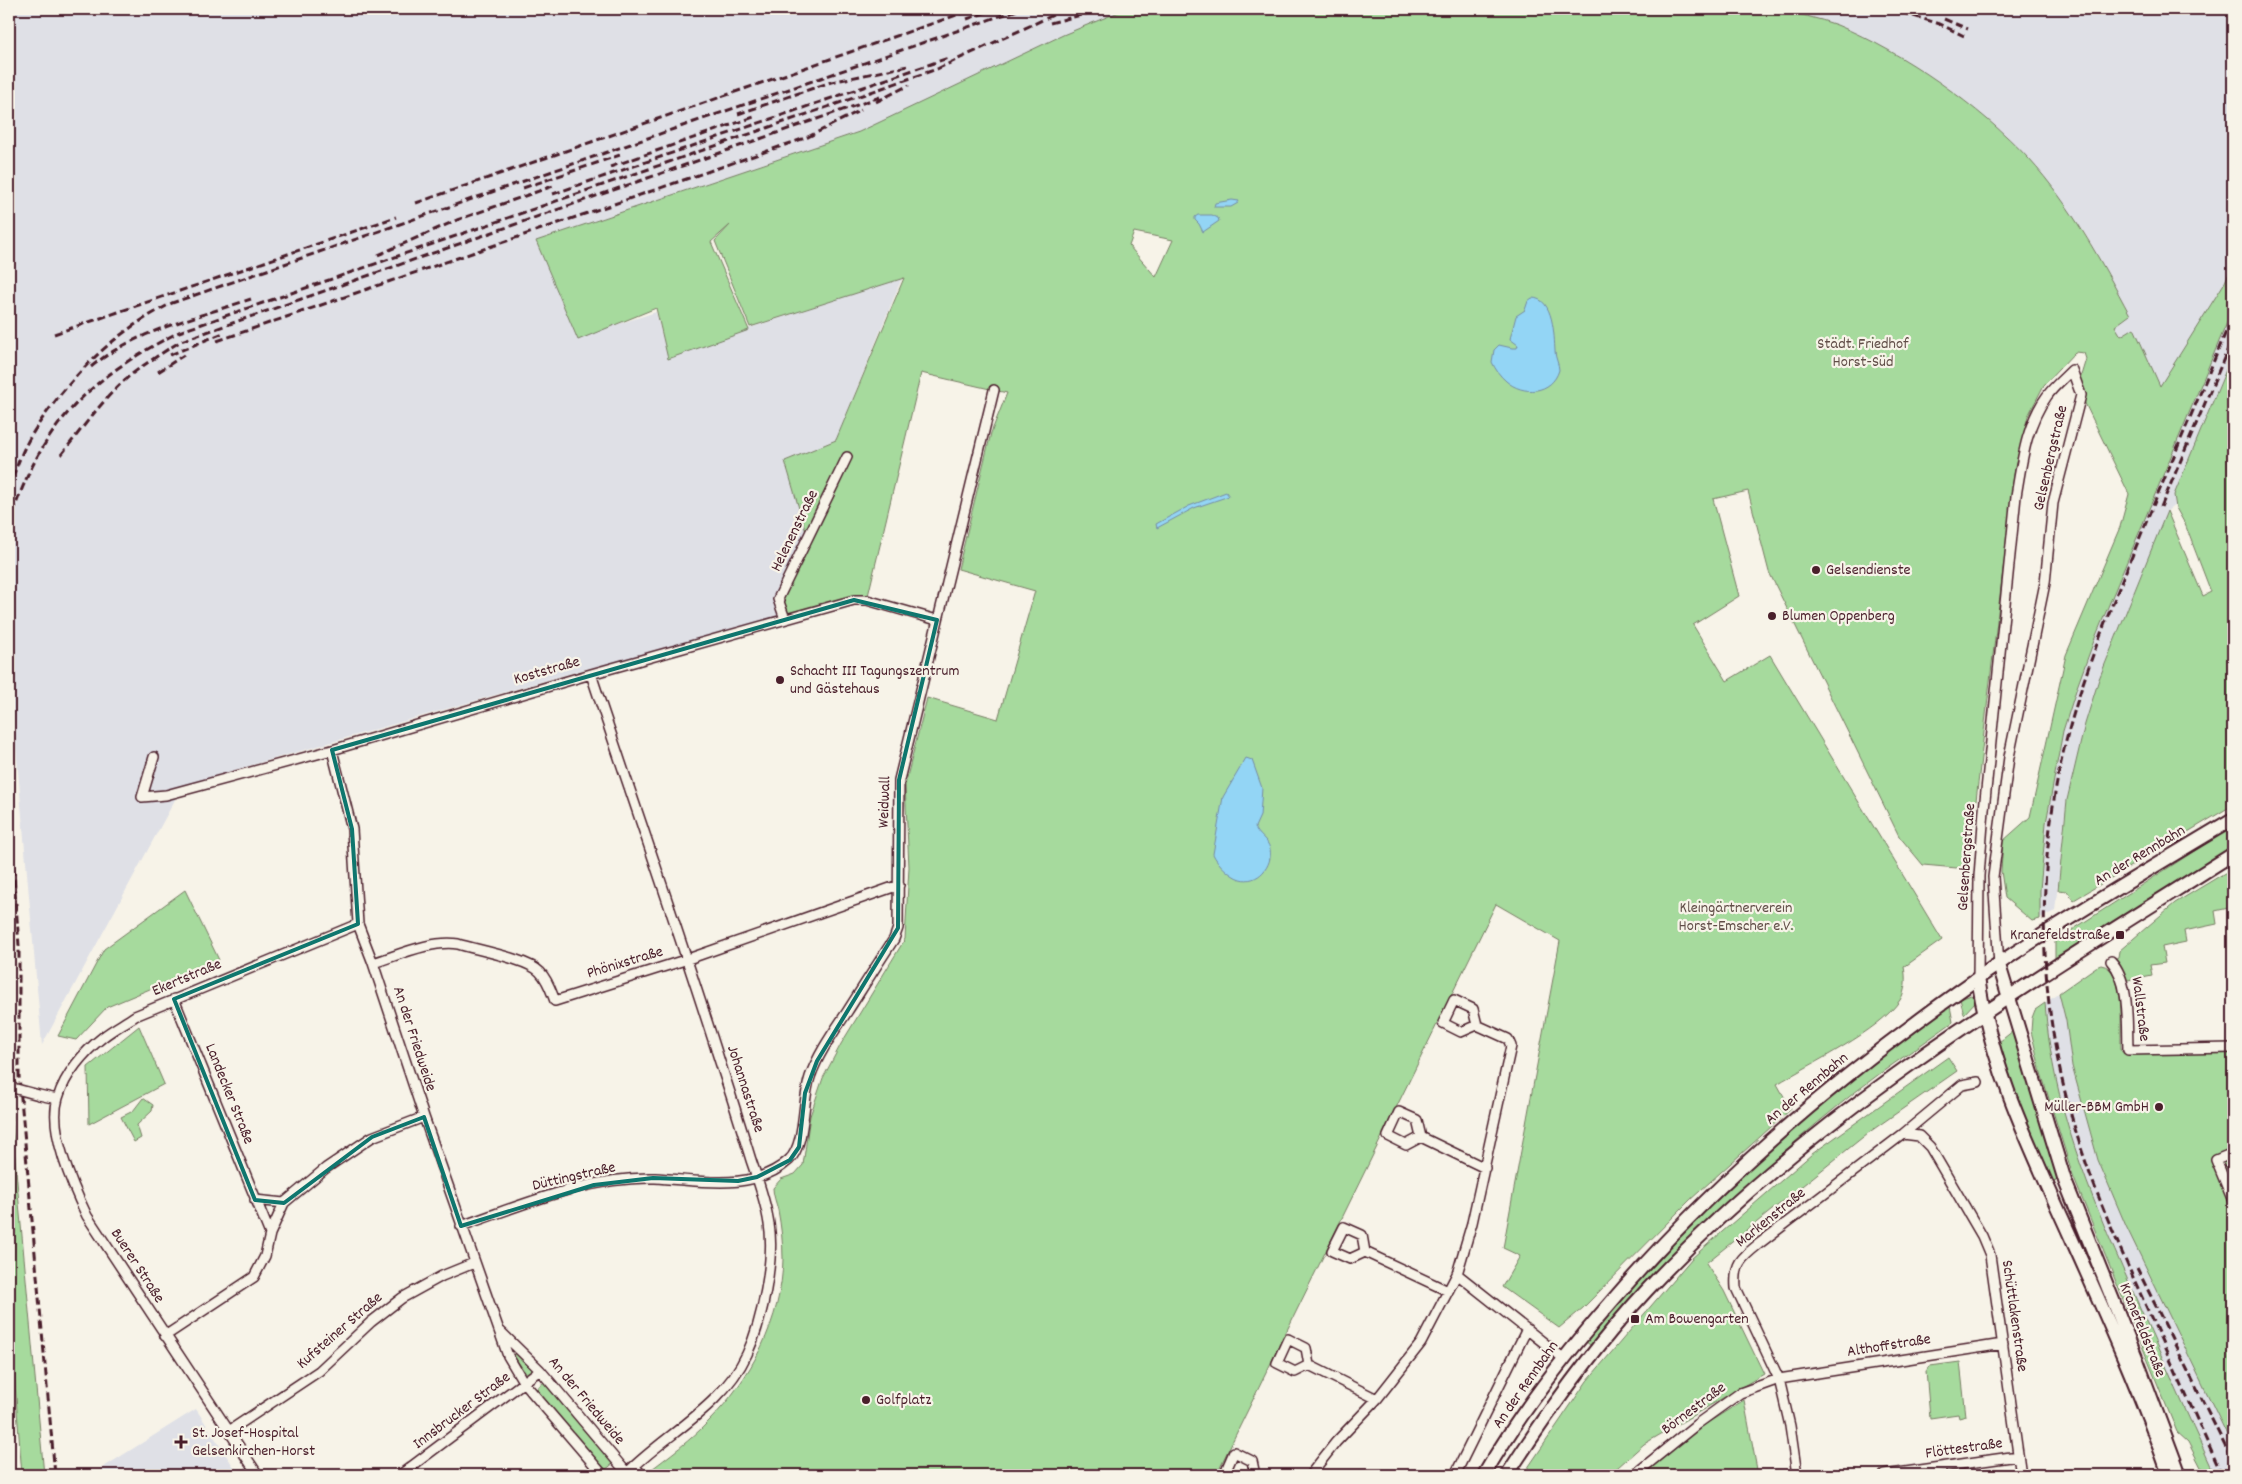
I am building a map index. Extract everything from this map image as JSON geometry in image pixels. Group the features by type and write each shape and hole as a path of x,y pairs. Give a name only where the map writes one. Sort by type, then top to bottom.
{"main road":[{"name":"An der Rennbahn","path":"1484,1475 1534,1397 1563,1358 1657,1249 1763,1147 1876,1052 1978,978 2121,886 2233,820"},
{"name":"An der Rennbahn","path":"1507,1475 1578,1370 1646,1290 1739,1200 1857,1104 1983,1014 2233,854"},
{"name":"Kranefeldstraße","path":"1999,965 2065,1181 2137,1360 2180,1475"},
{"name":"Kranefeldstraße","path":"1978,978 1983,1014 2015,1112 2100,1300 2160,1446 2169,1475"},
{"path":"1563,1358 1578,1370"}],"street":[{"name":"Gelsenbergstraße","path":"1978,978 1979,876 1984,810 2016,496 2024,448 2033,418 2048,394 2072,370 2081,395 2052,504 2045,583 2009,757 2001,818 1994,877 1999,965"},
{"name":"Weidwall","path":"757,1178 790,1160 799,1147 806,1093 817,1061 832,1034 894,938 899,917 898,780 994,390"},
{"name":"Helenenstraße","path":"785,619 778,599 847,457"},
{"name":"Koststraße","path":"154,757 142,797 166,795 332,750 590,674 854,600 867,600 937,620"},
{"name":"Johannastraße","path":"590,674 688,959 770,1224 770,1256 766,1290 748,1354 726,1388 708,1406 629,1471"},
{"name":"An der Friedweide","path":"332,750 352,829 358,924 373,962 461,1226 508,1356 524,1383 602,1475"},
{"name":"Phönixstraße","path":"373,962 436,944 448,942 458,944 528,964 540,972 548,983 555,1000 688,959 899,885"},
{"name":"Ekertstraße","path":"57,1099 77,1063 103,1037 135,1016 358,924"},
{"name":"Wallstraße","path":"2111,961 2121,974 2123,981 2128,1050 2233,1048"},
{"name":"Landecker Straße","path":"174,999 270,1234"},
{"path":"1310,1475 1336,1442 1377,1399 1421,1343 1457,1274 1472,1223 1511,1046 1508,1040 1477,1025"},
{"name":"Markenstraße","path":"1797,1475 1790,1426 1779,1378 1736,1288 1734,1272 1744,1256 1754,1247 1904,1134 1962,1085 1978,1082"},
{"path":"9,1087 57,1099"},
{"name":"Buerer Straße","path":"57,1099 59,1144 71,1182 87,1216 258,1475"},
{"path":"165,1336 254,1277 265,1256 270,1234 284,1203 326,1168 372,1137 424,1117"},
{"name":"Schüttlakenstraße","path":"1904,1134 1919,1136 1930,1147 1982,1236 1992,1267 2021,1475"},
{"path":"1421,1137 1485,1168"},
{"path":"2233,1153 2216,1160 2233,1201"},
{"name":"Düttingstraße","path":"461,1226 560,1193 611,1182 653,1178 712,1182 757,1178"},
{"path":"255,1200 284,1203"},
{"path":"1365,1252 1448,1290"},
{"name":"Kufsteiner Straße","path":"229,1431 319,1371 371,1322 402,1298 442,1276 474,1263"},
{"path":"1457,1274 1563,1358"},
{"name":"An der Rennbahn","path":"1455,1475 1527,1329"},
{"name":"An der Friedweide","path":"499,1330 516,1344 540,1370 629,1471 642,1475"},
{"name":"Althoffstraße","path":"1779,1378 2003,1344"},
{"path":"1309,1365 1377,1399"},
{"name":"Innsbrucker Straße","path":"400,1475 540,1370"},
{"name":"Börnestraße","path":"1634,1475 1697,1424 1740,1394 1779,1378"},
{"path":"1224,1475 1234,1452 1252,1461 1255,1475"},
{"name":"Flöttestraße","path":"1884,1475 2018,1456"}],"highlighted area":[{"path":"854,600 937,620 899,780 898,928 817,1061 805,1093 799,1147 790,1160 757,1177 738,1181 653,1178 594,1185 461,1226 424,1117 372,1137 284,1203 255,1200 174,999 358,924 352,829 332,750"}],"shaded area":[{"path":"9,9 1126,9 1001,69 859,132 536,241 577,337 656,312 668,358 752,327 902,278 836,440 785,461 808,539 785,619 582,670 183,785 42,1045 9,667"},
{"path":"1778,9 2233,9 2233,264 2225,282 2160,387 2134,328 2121,336 2114,326 2130,315 2085,234 2029,160"},
{"path":"2233,308 2233,353 2174,495 2175,505 2167,511 2099,679 2085,724 2067,799 2055,911 2040,918 2040,890 2046,823 2063,731 2095,638"},
{"path":"2059,993 2066,1021 2072,1066 2098,1160 2126,1226 2233,1447 2233,1475 2215,1475 2114,1252 2080,1165 2060,1100 2047,1031 2045,1003"},
{"name":"St. Josef-Hospital Gelsenkirchen-Horst","path":"196,1409 239,1475 91,1475"}],"green space":[{"path":"1126,9 1778,9 1837,25 1888,50 1965,101 2010,139 2044,177 2072,214 2130,315 2115,326 2121,336 2134,328 2160,386 2225,282 2233,264 2233,308 2095,638 2063,731 2046,823 2040,890 2040,919 2032,921 2005,898 2001,871 2003,841 2030,817 2066,655 2120,527 2129,494 2081,395 2079,382 2086,359 2084,353 2075,352 2044,385 2028,416 2015,467 1968,869 1923,865 1899,836 1769,572 1748,491 1713,499 1739,596 1693,625 1727,681 1770,655 1942,940 1904,967 1905,984 1902,996 1890,1012 1861,1035 1777,1084 1791,1109 1690,1200 1583,1308 1559,1328 1502,1287 1520,1256 1503,1248 1560,941 1496,904 1216,1475 651,1475 648,1472 695,1435 724,1404 751,1367 770,1326 777,1304 783,1259 780,1222 773,1188 781,1179 795,1174 803,1165 810,1116 823,1078 841,1044 905,939 909,867 905,785 927,698 998,719 1035,591 958,569 991,433 1007,393 921,373 867,600 785,619 778,599 808,539 785,461 836,440 904,278 750,327 715,241 730,225 711,242 749,330 668,359 656,308 578,340 536,241 859,132 1063,35","holes":["1134,232 1173,240 1156,277 1129,246"]},
{"path":"2233,353 2233,805 2074,900 2067,891 2058,890 2067,800 2085,724 2099,679 2167,511 2203,596 2211,592 2185,524 2176,508 2174,495"},
{"path":"2233,826 2233,846 2055,959 2055,941"},
{"path":"2233,868 2233,907 2215,911 2217,924 2184,931 2186,942 2162,947 2165,963 2150,965 2152,975 2123,981 2111,961 2118,957 2119,951 2175,903"},
{"path":"185,890 219,960 107,1007 76,1040 58,1036 104,949"},
{"path":"2101,965 2109,969 2115,977 2118,989 2121,1016 2121,1051 2233,1048 2233,1447 2126,1226 2098,1160 2072,1066 2066,1021 2059,993"},
{"path":"1971,995 1976,1001 1964,1014 1960,999"},
{"path":"2045,1003 2055,1077 2064,1112 2087,1182 2115,1251 2215,1475 2205,1475 2188,1442 2177,1432 2073,1176 2041,1073 2031,1031 2035,1010"},
{"path":"1950,1006 1953,1022 1854,1093 1784,1152 1716,1213 1684,1245 1591,1346 1584,1340 1679,1237 1763,1155 1841,1088"},
{"path":"139,1026 164,1084 89,1124 88,1067"},
{"path":"2013,1031 2058,1177 2055,1182 2052,1181 2027,1127 1999,1042"},
{"path":"1948,1057 1957,1071 1868,1133 1706,1263 1724,1291 1764,1374 1644,1444 1609,1475 1523,1475 1587,1381 1692,1258 1812,1154"},
{"path":"9,1094 44,1475 22,1475 9,1306"},
{"path":"143,1098 153,1105 152,1111 137,1125 141,1138 134,1142 121,1117 133,1111"},
{"path":"516,1352 532,1368 533,1371 527,1375 514,1356"},
{"path":"1960,1362 1966,1416 1959,1418 1958,1414 1930,1418 1926,1371 1930,1366"},
{"path":"544,1382 614,1463 605,1470 535,1390"},
{"path":"1744,1400 1758,1475 1641,1475 1693,1432"}],"water":[{"path":"1232,200 1239,201 1231,207 1214,207 1215,203"},
{"path":"1198,215 1212,215 1218,218 1219,221 1203,232 1195,220 1195,217"},
{"path":"1532,298 1545,304 1549,311 1559,370 1550,384 1544,388 1528,390 1520,389 1506,381 1492,362 1494,350 1499,345 1517,348 1518,345 1510,339 1516,316 1525,310 1528,301"},
{"path":"1226,492 1229,496 1194,508 1157,528 1156,524 1189,506"},
{"path":"1246,758 1252,760 1262,788 1260,816 1255,827 1270,849 1267,867 1258,876 1247,880 1240,879 1224,869 1213,854 1223,797"}],"railway":[{"path":"416,203 974,9"},
{"path":"967,19 995,9"},
{"path":"9,489 24,449 40,421 73,380 98,354 125,332 172,303 1020,9"},
{"path":"9,525 21,490 36,460 52,433 71,409 118,368 179,332 937,69 1066,9"},
{"path":"1050,23 1105,9"},
{"path":"1890,9 1940,24 1964,36"},
{"path":"1965,9 1976,15"},
{"path":"1944,19 1968,29"},
{"path":"553,194 948,58"},
{"path":"738,114 831,82 908,66"},
{"path":"876,102 909,85"},
{"path":"61,455 92,415 127,378 181,341 880,97"},
{"path":"217,341 808,137 861,110"},
{"path":"610,167 754,117"},
{"path":"523,188 620,155"},
{"path":"378,255 457,220 553,186"},
{"path":"54,334 396,217"},
{"path":"91,367 108,354 147,334 251,299"},
{"path":"2222,1475 2111,1227 2084,1158 2070,1111 2052,1030 2047,989 2044,906 2046,864 2057,782 2072,719 2092,657 2115,597 2233,315"},
{"path":"170,355 223,333"},
{"path":"2161,507 2233,337"},
{"path":"158,372 184,355"},
{"path":"9,807 19,946 19,1076 55,1475"},
{"path":"9,1038 13,1087"},
{"path":"2137,1268 2233,1462"}],"place":[{"name":"Gelsendienste","path":"1816,570"},
{"name":"Blumen Oppenberg","path":"1772,616"},
{"name":"Schacht III Tagungszentrum und Gästehaus","path":"780,680"},
{"name":"Kranefeldstraße","path":"2120,935"},
{"name":"Müller-BBM GmbH","path":"2159,1107"},
{"name":"Am Bowengarten","path":"1635,1319"},
{"name":"Golfplatz","path":"866,1400"},
{"name":"St. Josef-Hospital Gelsenkirchen-Horst","path":"181,1442"}],"park label":[{"name":"Städt. Friedhof Horst-Süd","path":"1863,353"},
{"name":"Kleingärtnerverein Horst-Emscher e.V.","path":"1736,917"}]}
